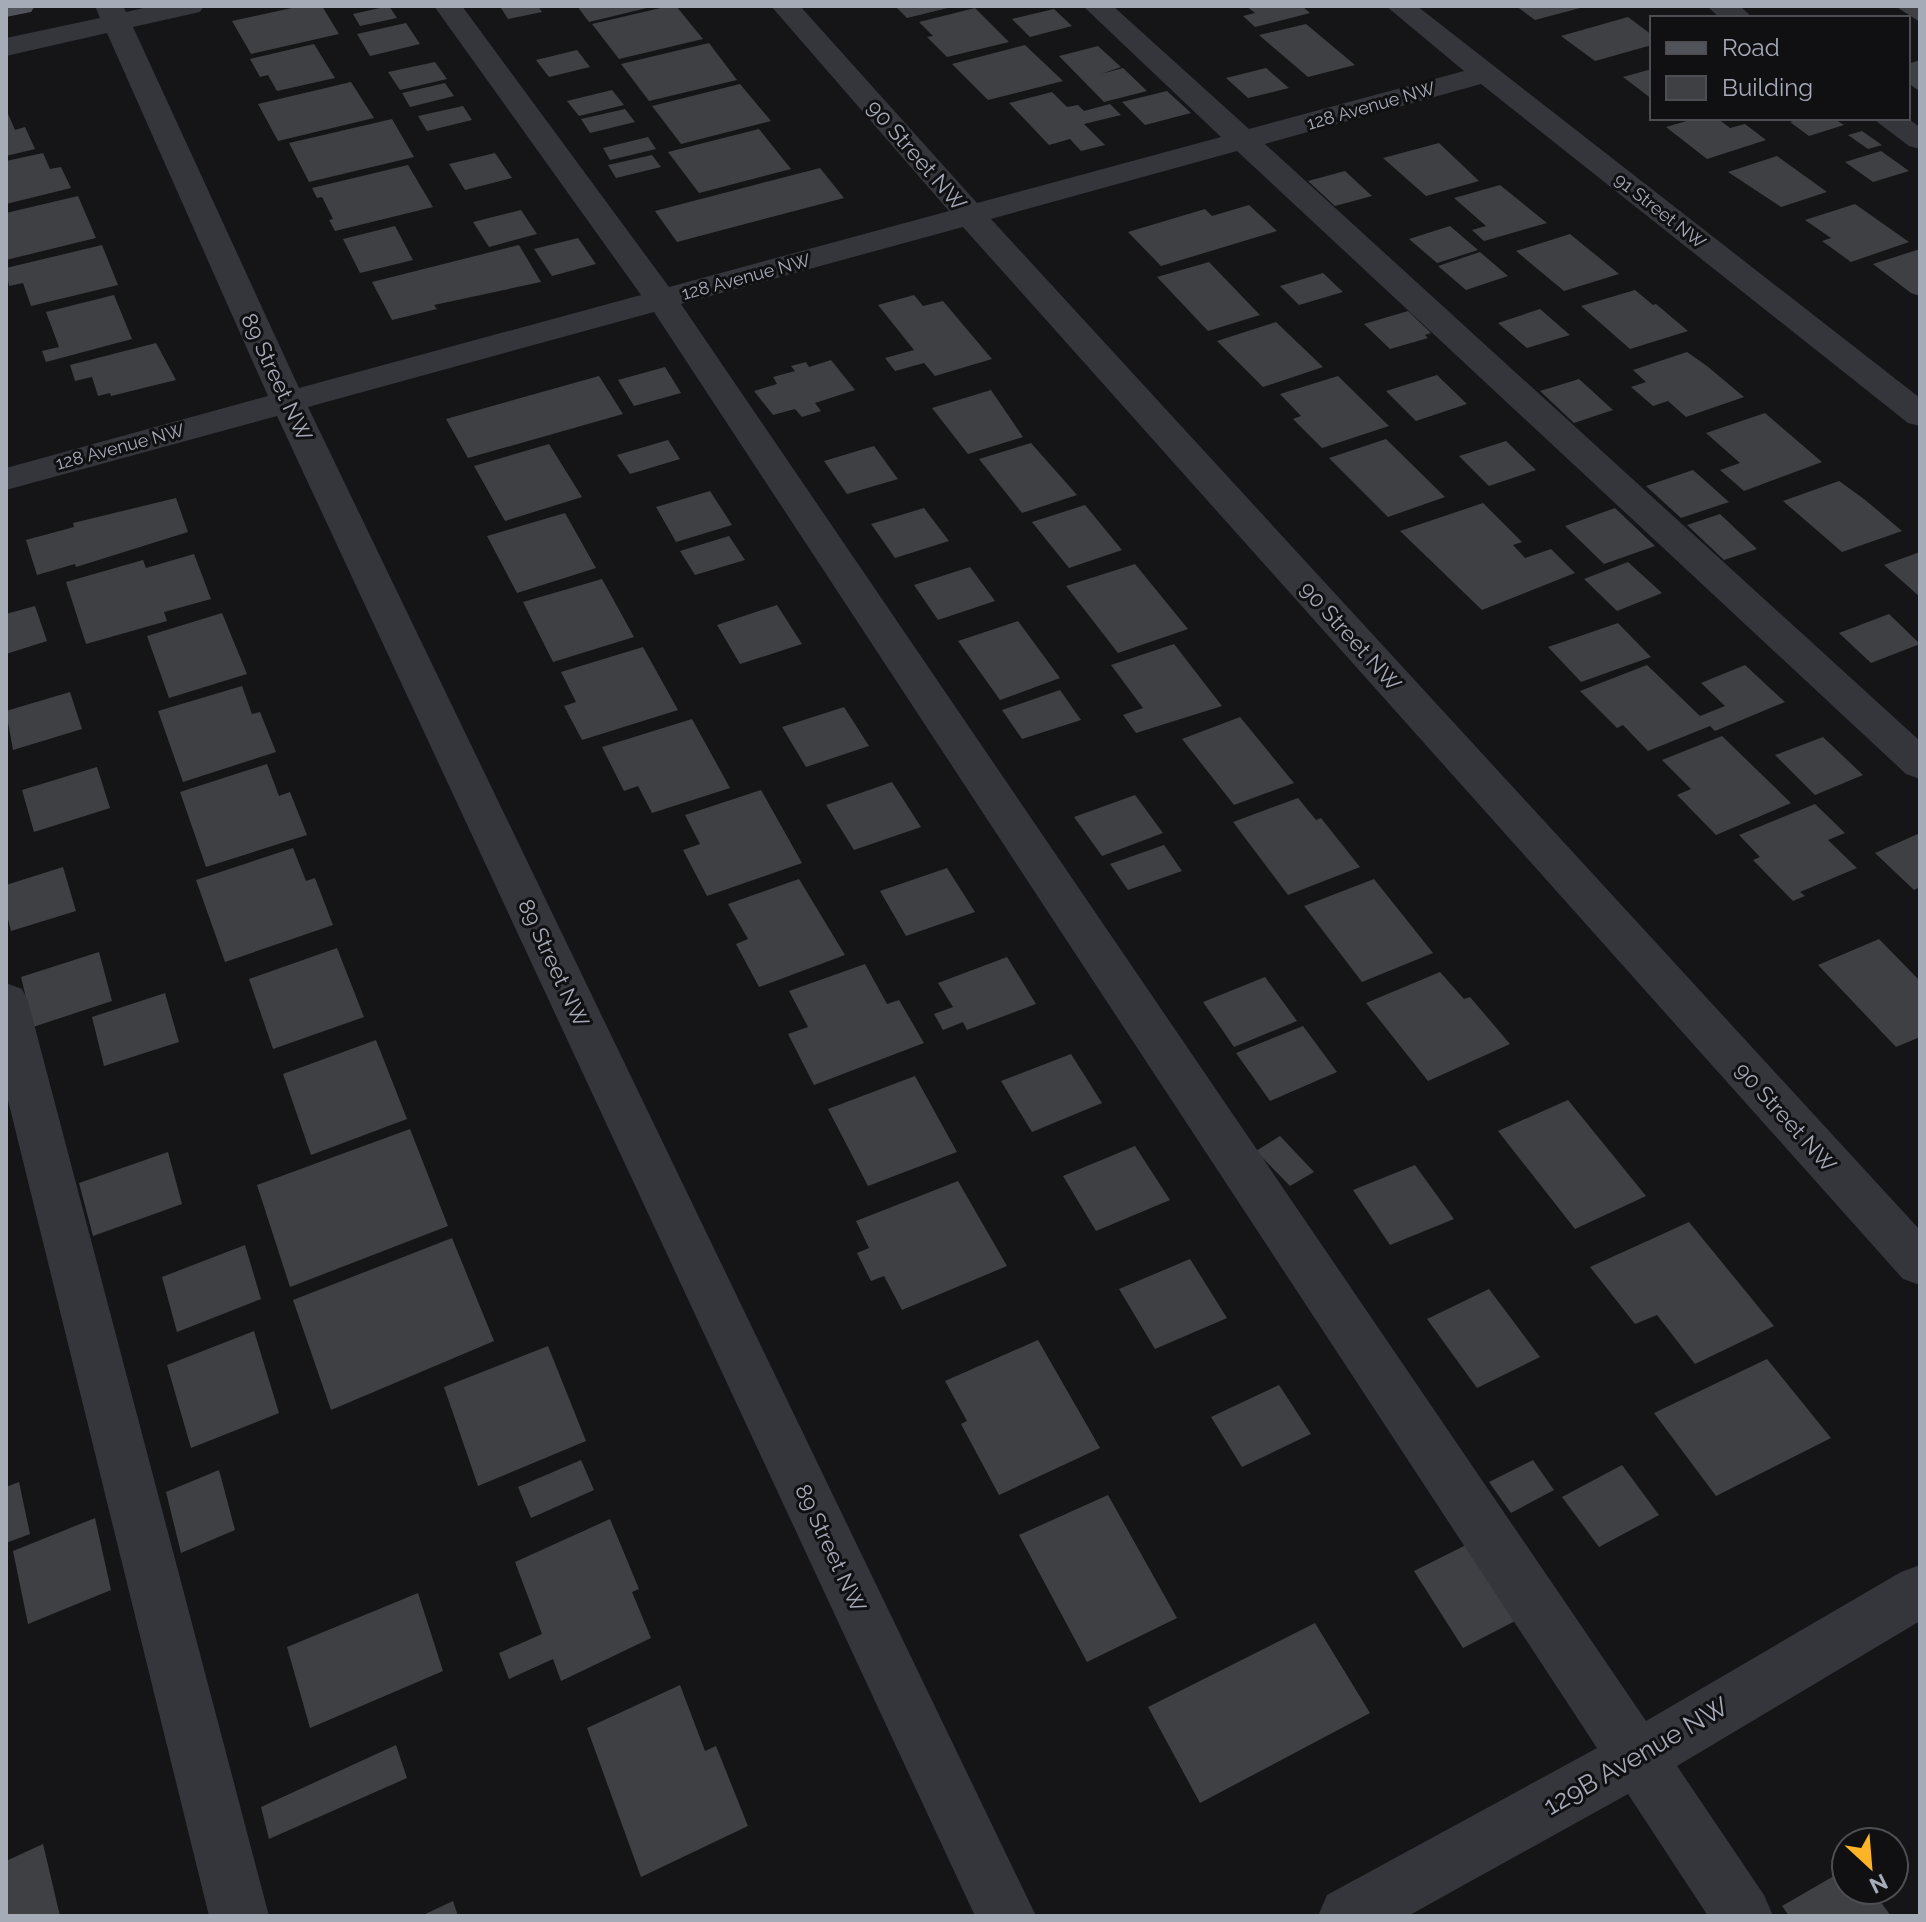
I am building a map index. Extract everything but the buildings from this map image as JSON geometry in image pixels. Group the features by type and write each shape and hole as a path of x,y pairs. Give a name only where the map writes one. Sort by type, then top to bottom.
{"main road":[{"path":"6,9 21,6"}],"street":[{"path":"6,47 112,14 190,6"},
{"path":"448,6 662,300 1640,1756 1743,1916"},
{"name":"90 Street NW","path":"785,6 971,216 1920,1264"},
{"path":"1097,6 1920,764"},
{"name":"91 Street NW","path":"1400,6 1485,74 1906,388 1920,415"},
{"name":"89 Street NW","path":"112,14 288,402 1006,1916"},
{"name":"128 Avenue NW","path":"6,479 1485,74"},
{"path":"1890,120 1920,140"},
{"path":"6,1001 239,1916"},
{"name":"129B Avenue NW","path":"1348,1916 1640,1756 1920,1591"}]}
